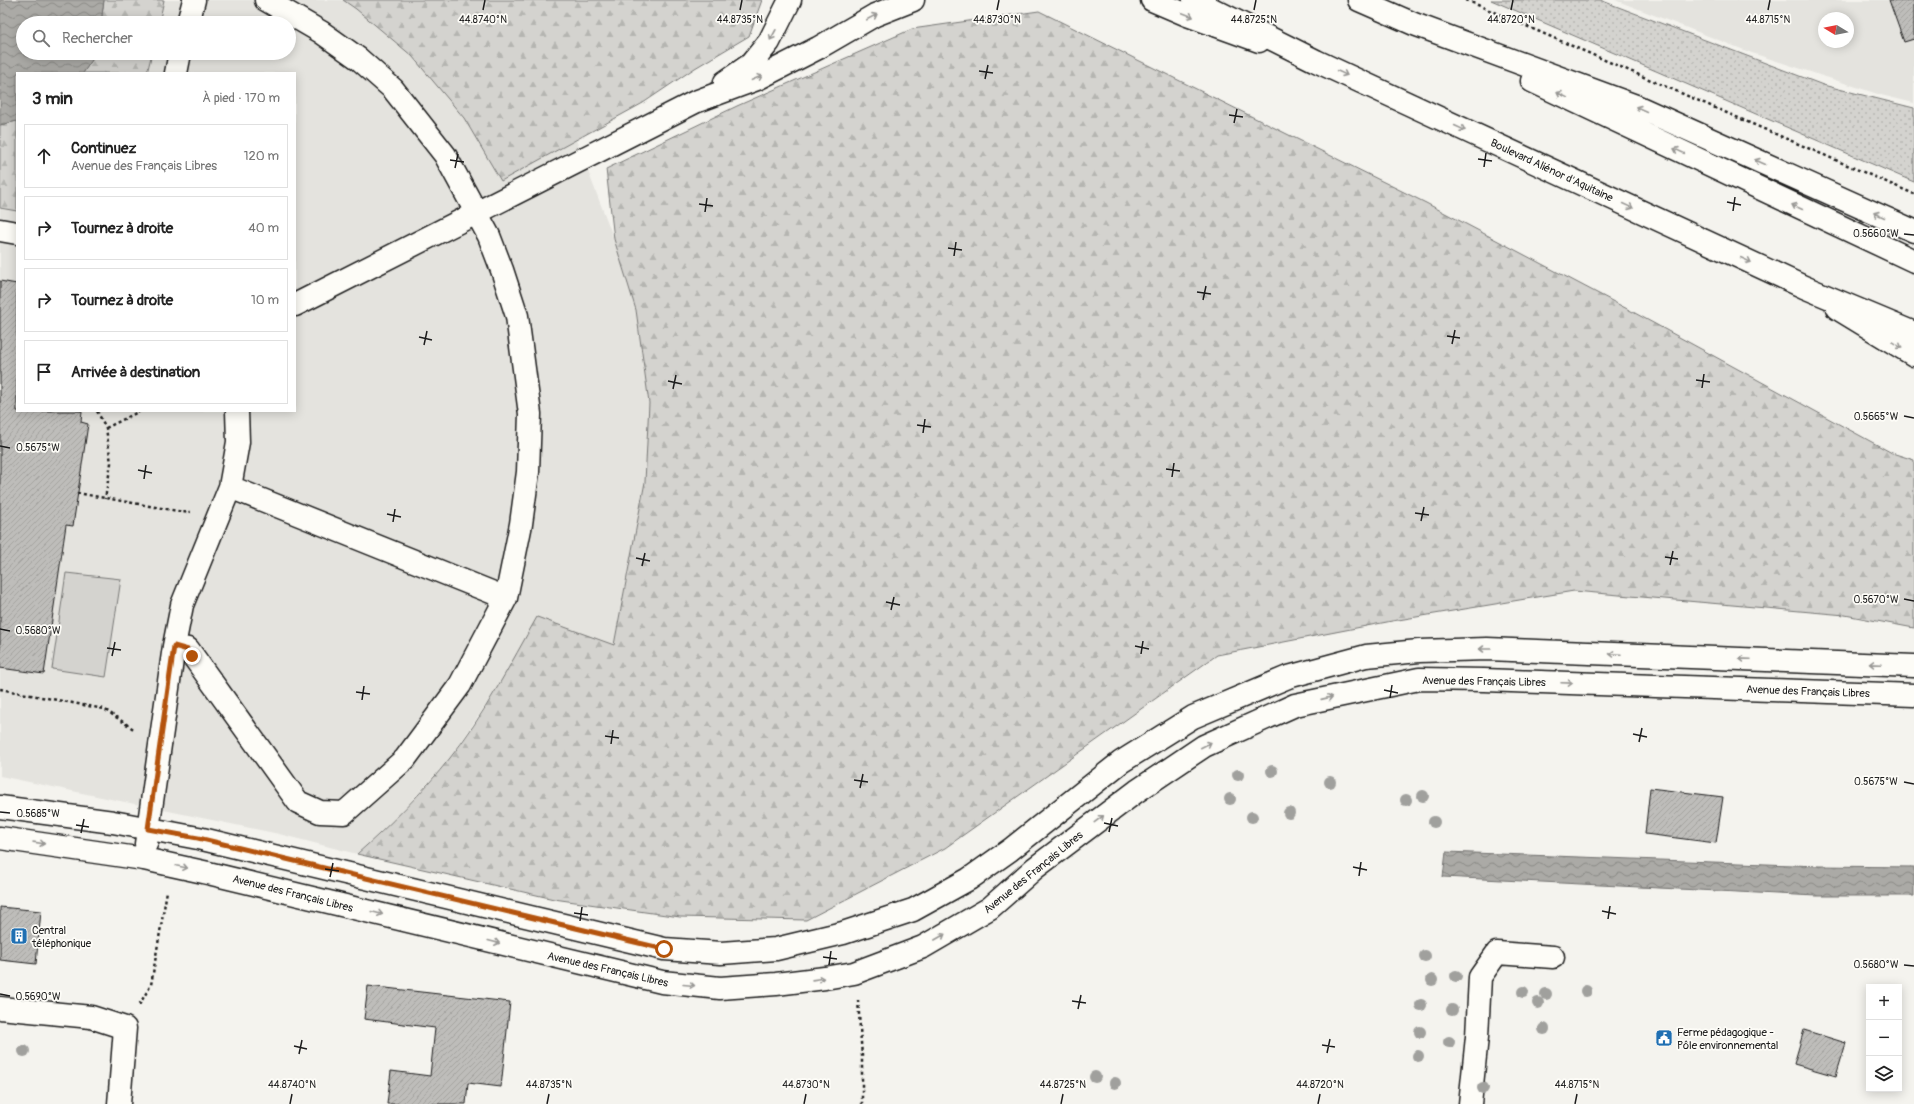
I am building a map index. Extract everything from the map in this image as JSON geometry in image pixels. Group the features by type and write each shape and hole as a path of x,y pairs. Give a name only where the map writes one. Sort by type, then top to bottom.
{"main road":[{"path":"190,16 194,0"},
{"path":"266,0 294,16"},
{"path":"296,304 477,214 695,102 751,64 769,42 790,0"},
{"path":"695,102 758,79 818,48 875,15 913,0"},
{"path":"1152,0 1187,15 1316,61"},
{"name":"Boulevard Aliénor d'Aquitaine","path":"1194,0 1316,61 1804,287 1914,333"},
{"path":"1359,0 1414,24 1630,129 1914,261"},
{"path":"174,646 188,650 298,802 320,812 344,813 405,759 460,685 506,598 528,472 530,414 517,316 494,250 477,214 445,155 393,88 359,59 321,32 296,17"},
{"path":"1414,24 1636,106 1914,231"},
{"path":"176,72 179,60"},
{"path":"0,230 16,233"},
{"path":"1804,287 1914,355"},
{"path":"144,859 174,646 182,606 230,487 238,442 237,412"},
{"path":"230,487 506,598"},
{"path":"0,807 198,838 664,949 721,953 776,949 843,933 913,910 969,879 1010,850 1121,762 1193,717 1288,677 1366,656 1419,651 1487,649 1914,666"},
{"name":"Avenue des Français Libres","path":"0,838 144,859 662,982 720,988 776,984 854,973 923,947 990,908 1047,858 1137,790 1204,746 1295,705 1419,679 1492,680 1914,695"},
{"path":"1470,1104 1477,1037 1480,977 1497,953 1553,957"},
{"path":"0,1008 91,1017 126,1028 119,1104"}],"path":[{"path":"1466,0 1914,194"},
{"path":"98,412 106,428 110,463 105,499"},
{"path":"106,428 138,412"},
{"path":"0,689 104,709 160,747"},
{"path":"126,1028 151,986 167,888"},
{"path":"858,994 862,1056 862,1104"}],"shaded area":[{"path":"0,0 762,0 749,36 576,140 614,239 636,310 649,403 645,482 614,645 493,694 451,757 396,818 357,854 279,834 0,776"},
{"path":"1615,0 1914,0 1914,103 1881,95 1752,53"}],"green space":[{"path":"104,0 164,0 161,16 102,16"},
{"path":"343,0 762,0 749,36 695,68 643,103 501,181 464,118 412,56 356,9"},
{"path":"1491,0 1600,0 1823,85 1914,108 1914,182"},
{"path":"1039,11 1426,203 1633,312 1892,453 1914,460 1914,628 1845,615 1574,591 1392,621 1217,655 945,848 806,920 680,917 554,899 357,854 394,820 440,771 450,758 474,725 537,617 614,645 645,482 649,403 636,310 614,239 606,169 737,106 912,29"},
{"path":"92,60 150,60 147,72 84,72"},
{"path":"16,121 16,211 0,208 0,125"},
{"path":"66,573 121,579 106,677 52,669"}],"water":[{"path":"0,0 104,0 102,16 16,16 16,60 92,60 84,72 16,72 16,121 0,125"},
{"path":"1446,852 1819,866 1914,867 1914,896 1816,896 1443,877"}],"building":[{"path":"1889,0 1914,0 1914,39 1904,42"},
{"path":"0,281 16,284 16,412 82,412 81,422 88,424 73,526 66,525 44,674 0,668"},
{"path":"1650,788 1723,797 1716,843 1645,834"},
{"name":"Central téléphonique","path":"0,907 41,911 36,964 0,960"},
{"path":"368,986 510,1002 501,1087 468,1083 466,1104 387,1104 391,1071 430,1076 435,1028 364,1019"},
{"path":"1804,1030 1846,1043 1836,1076 1794,1064"}],"place":[{"name":"Central téléphonique","path":"19,936"},
{"name":"Ferme pédagogique - Pôle environnemental","path":"1664,1038"}],"route":[{"path":"192,656 188,650 174,646 148,829 198,838 664,949"}]}
